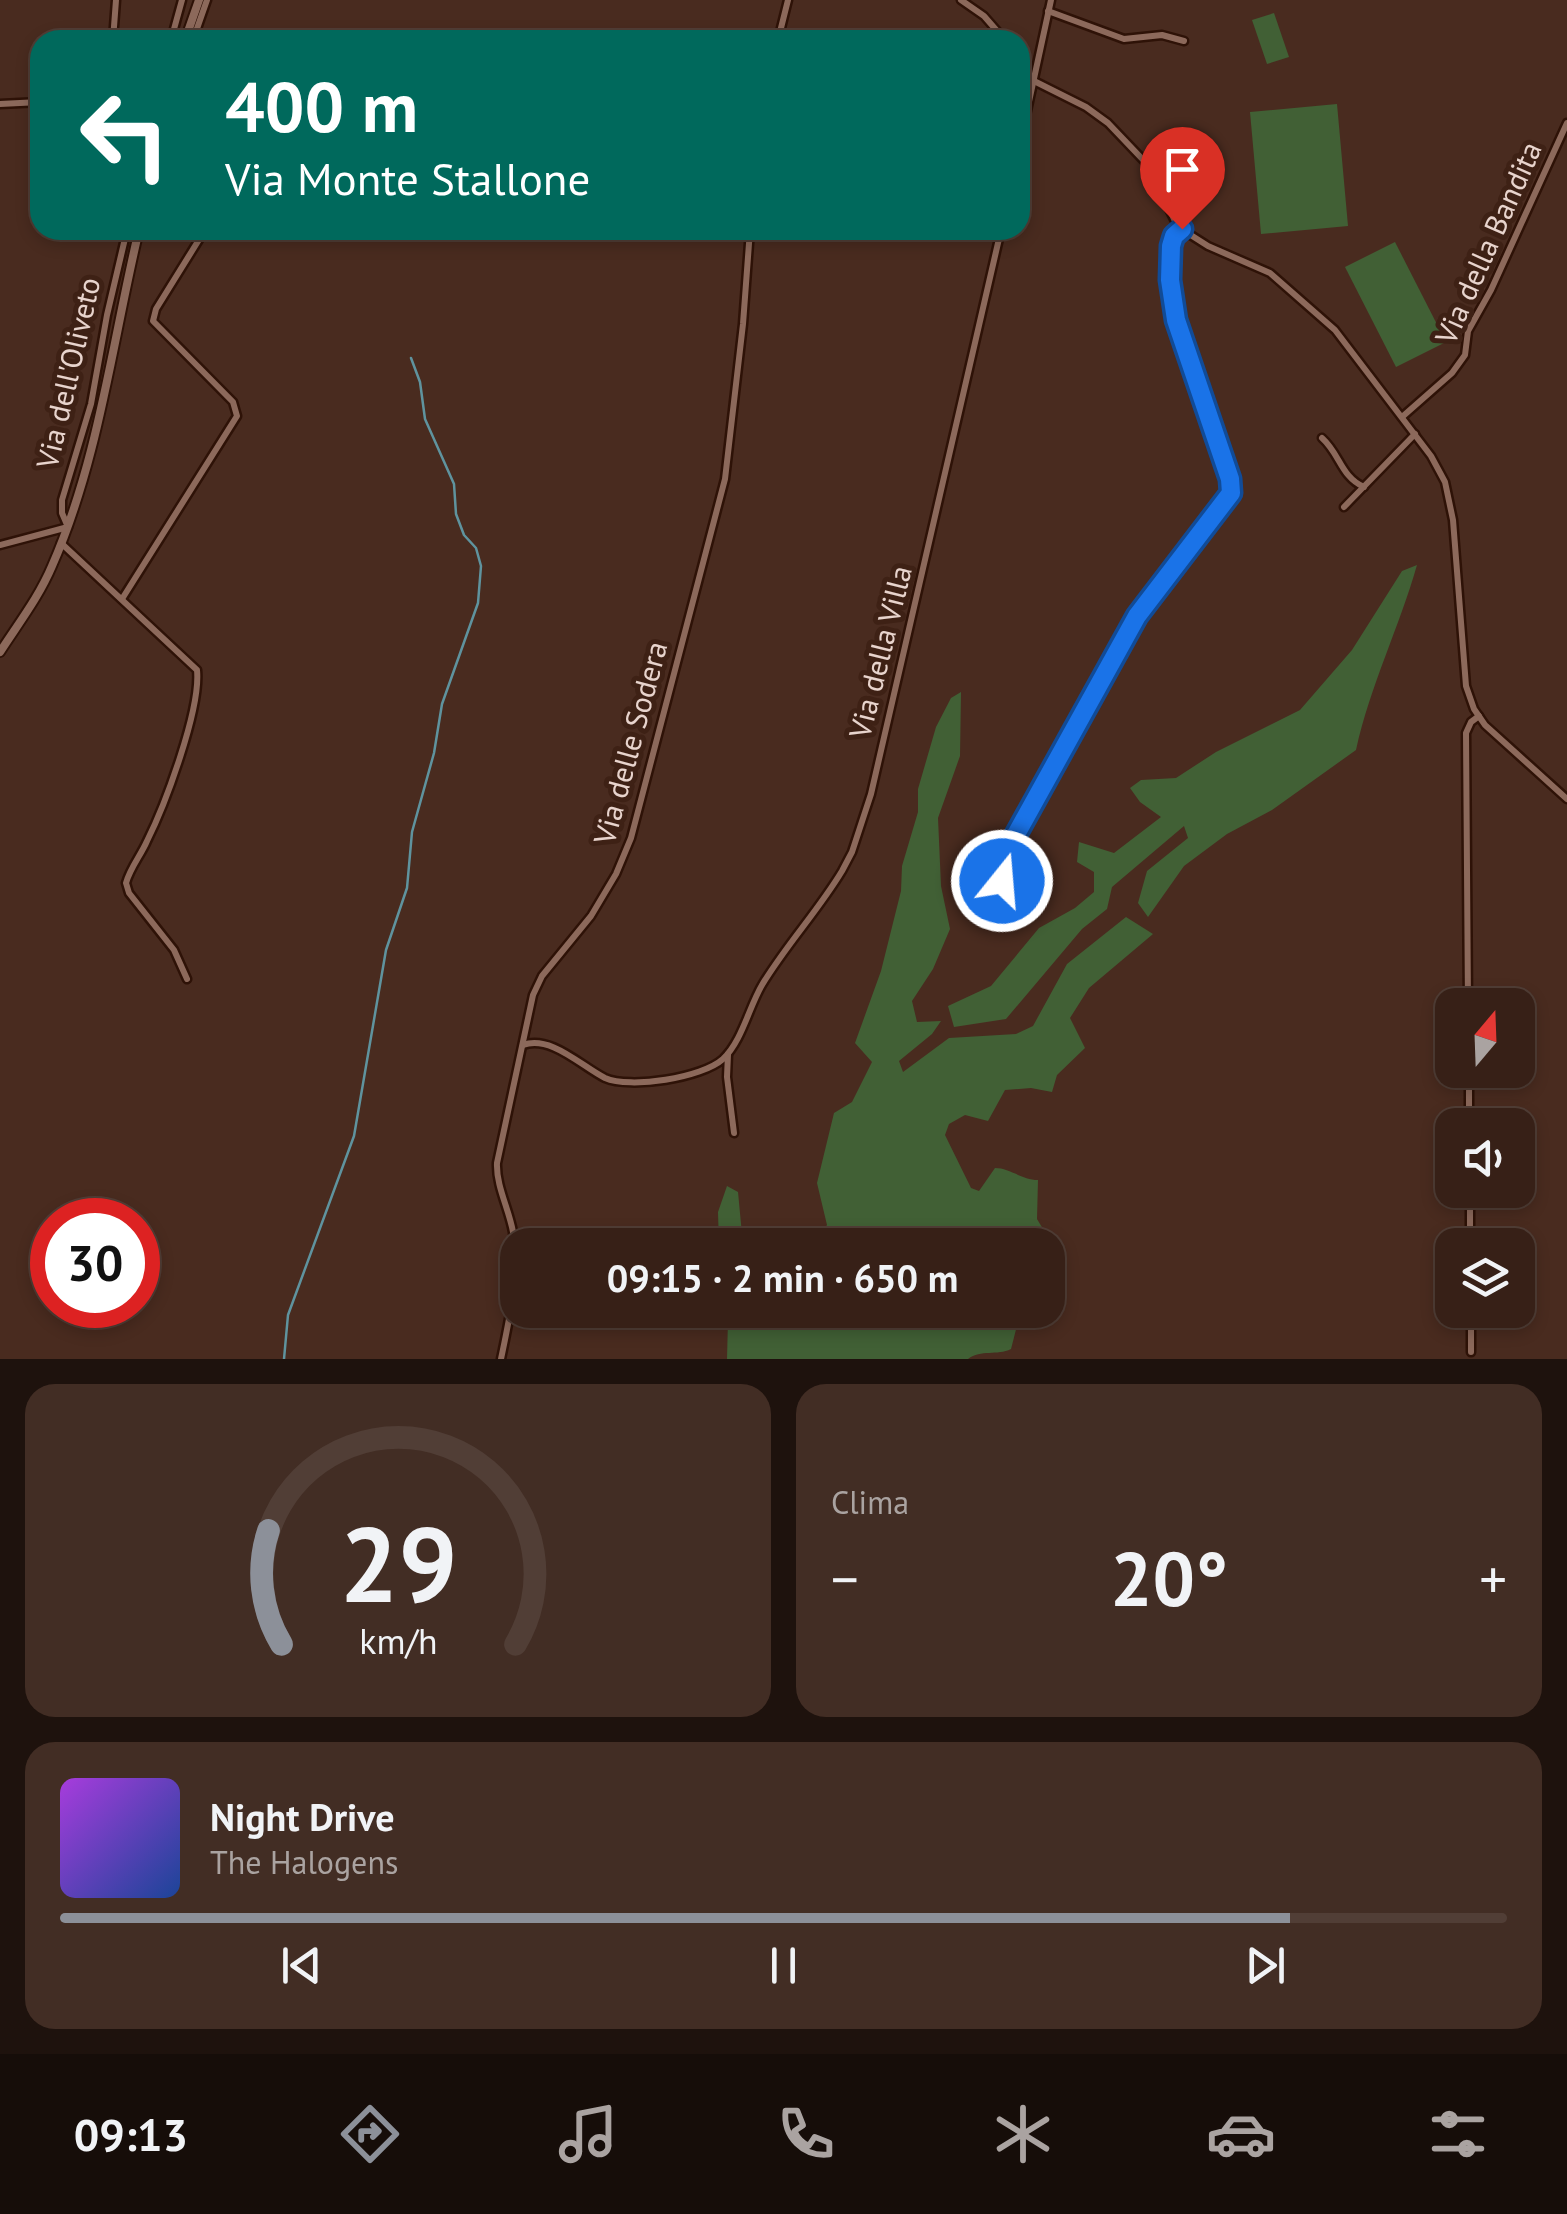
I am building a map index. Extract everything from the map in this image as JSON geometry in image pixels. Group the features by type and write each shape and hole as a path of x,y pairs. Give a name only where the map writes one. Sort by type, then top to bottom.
{"street":[{"path":"114,30 116,0"},
{"path":"174,30 182,0"},
{"path":"192,30 199,0"},
{"path":"194,30 207,0"},
{"path":"780,30 788,0"},
{"path":"961,0 996,30"},
{"path":"1030,99 1051,0"},
{"path":"1048,11 1124,39 1159,34 1184,41"},
{"path":"1030,76 1108,123 1148,166 1182,229 1208,246 1278,278 1341,337 1415,434 1447,487 1466,686 1479,716 1567,798"},
{"path":"0,104 30,102"},
{"name":"Via della Bandita","path":"1402,417 1452,373 1466,355 1468,331 1491,290 1567,123"},
{"path":"1040,900 1002,881 999,870 1003,858 1137,616 1232,490 1174,313 1171,246 1182,229"},
{"name":"Via dell'Oliveto","path":"68,526 62,500 91,404 125,240"},
{"path":"0,652 40,591 68,526 108,390 137,240"},
{"path":"122,598 237,416 231,400 153,321 154,312 199,240"},
{"name":"Via delle Sodera","path":"501,1359 516,1276 512,1232 497,1162 528,1010 538,982 590,916 630,844 725,479 744,324 749,240"},
{"name":"Via della Villa","path":"734,1133 728,1052 766,979 845,867 865,814 941,502 999,240"},
{"path":"1344,507 1415,434"},
{"path":"1322,438 1336,452 1348,478 1364,487"},
{"path":"0,545 68,526"},
{"path":"62,543 192,663 198,673 190,728 153,830 126,883 128,893 174,950 187,979"},
{"path":"1468,988 1466,734 1470,722 1479,716"},
{"path":"522,1046 542,1043 604,1077 622,1082 692,1076 714,1065 728,1052"},
{"path":"1471,1328 1471,1352"}],"green space":[{"path":"1274,13 1289,57 1267,64 1252,20"},
{"path":"1337,104 1348,226 1261,234 1250,112"},
{"path":"1395,242 1446,342 1396,367 1345,267"},
{"path":"1417,565 1356,750 1184,866 1148,917 1138,903 1147,871 1188,838 1184,826 1112,887 1107,909 1082,929 1006,1019 954,1027 948,1006 991,986 1039,928 1094,892 1094,872 1077,862 1079,842 1114,853 1161,817 1140,802 1130,788 1141,780 1176,778 1216,752 1300,710 1352,650 1402,571"},
{"path":"961,692 960,756 938,818 941,886 950,929 933,969 912,1001 917,1022 941,1021 932,1034 899,1061 903,1072 949,1038 1016,1034 1033,1026 1067,964 1126,917 1153,934 1089,988 1070,1018 1085,1048 1057,1075 1052,1092 1031,1088 1005,1090 988,1121 965,1115 949,1124 945,1135 971,1188 979,1191 995,1168 1038,1180 1037,1219 1042,1228 825,1228 817,1183 834,1113 852,1102 872,1062 855,1043 881,971 901,891 902,866 918,812 918,789 936,727 951,698"},
{"path":"727,1186 738,1192 741,1228 718,1228 718,1212"},
{"path":"728,1328 1016,1328 1011,1349 968,1359 727,1359"}],"waterway":[{"path":"284,1359 288,1315 354,1136 386,950 407,888 412,832 434,753 442,704 478,603 481,566 476,548 464,535 456,514 454,484 425,419 420,382 411,358"}],"route":[{"path":"1002,881 999,870 1003,858 1134,621 1231,493 1232,484 1174,313 1171,246 1182,229"}]}
